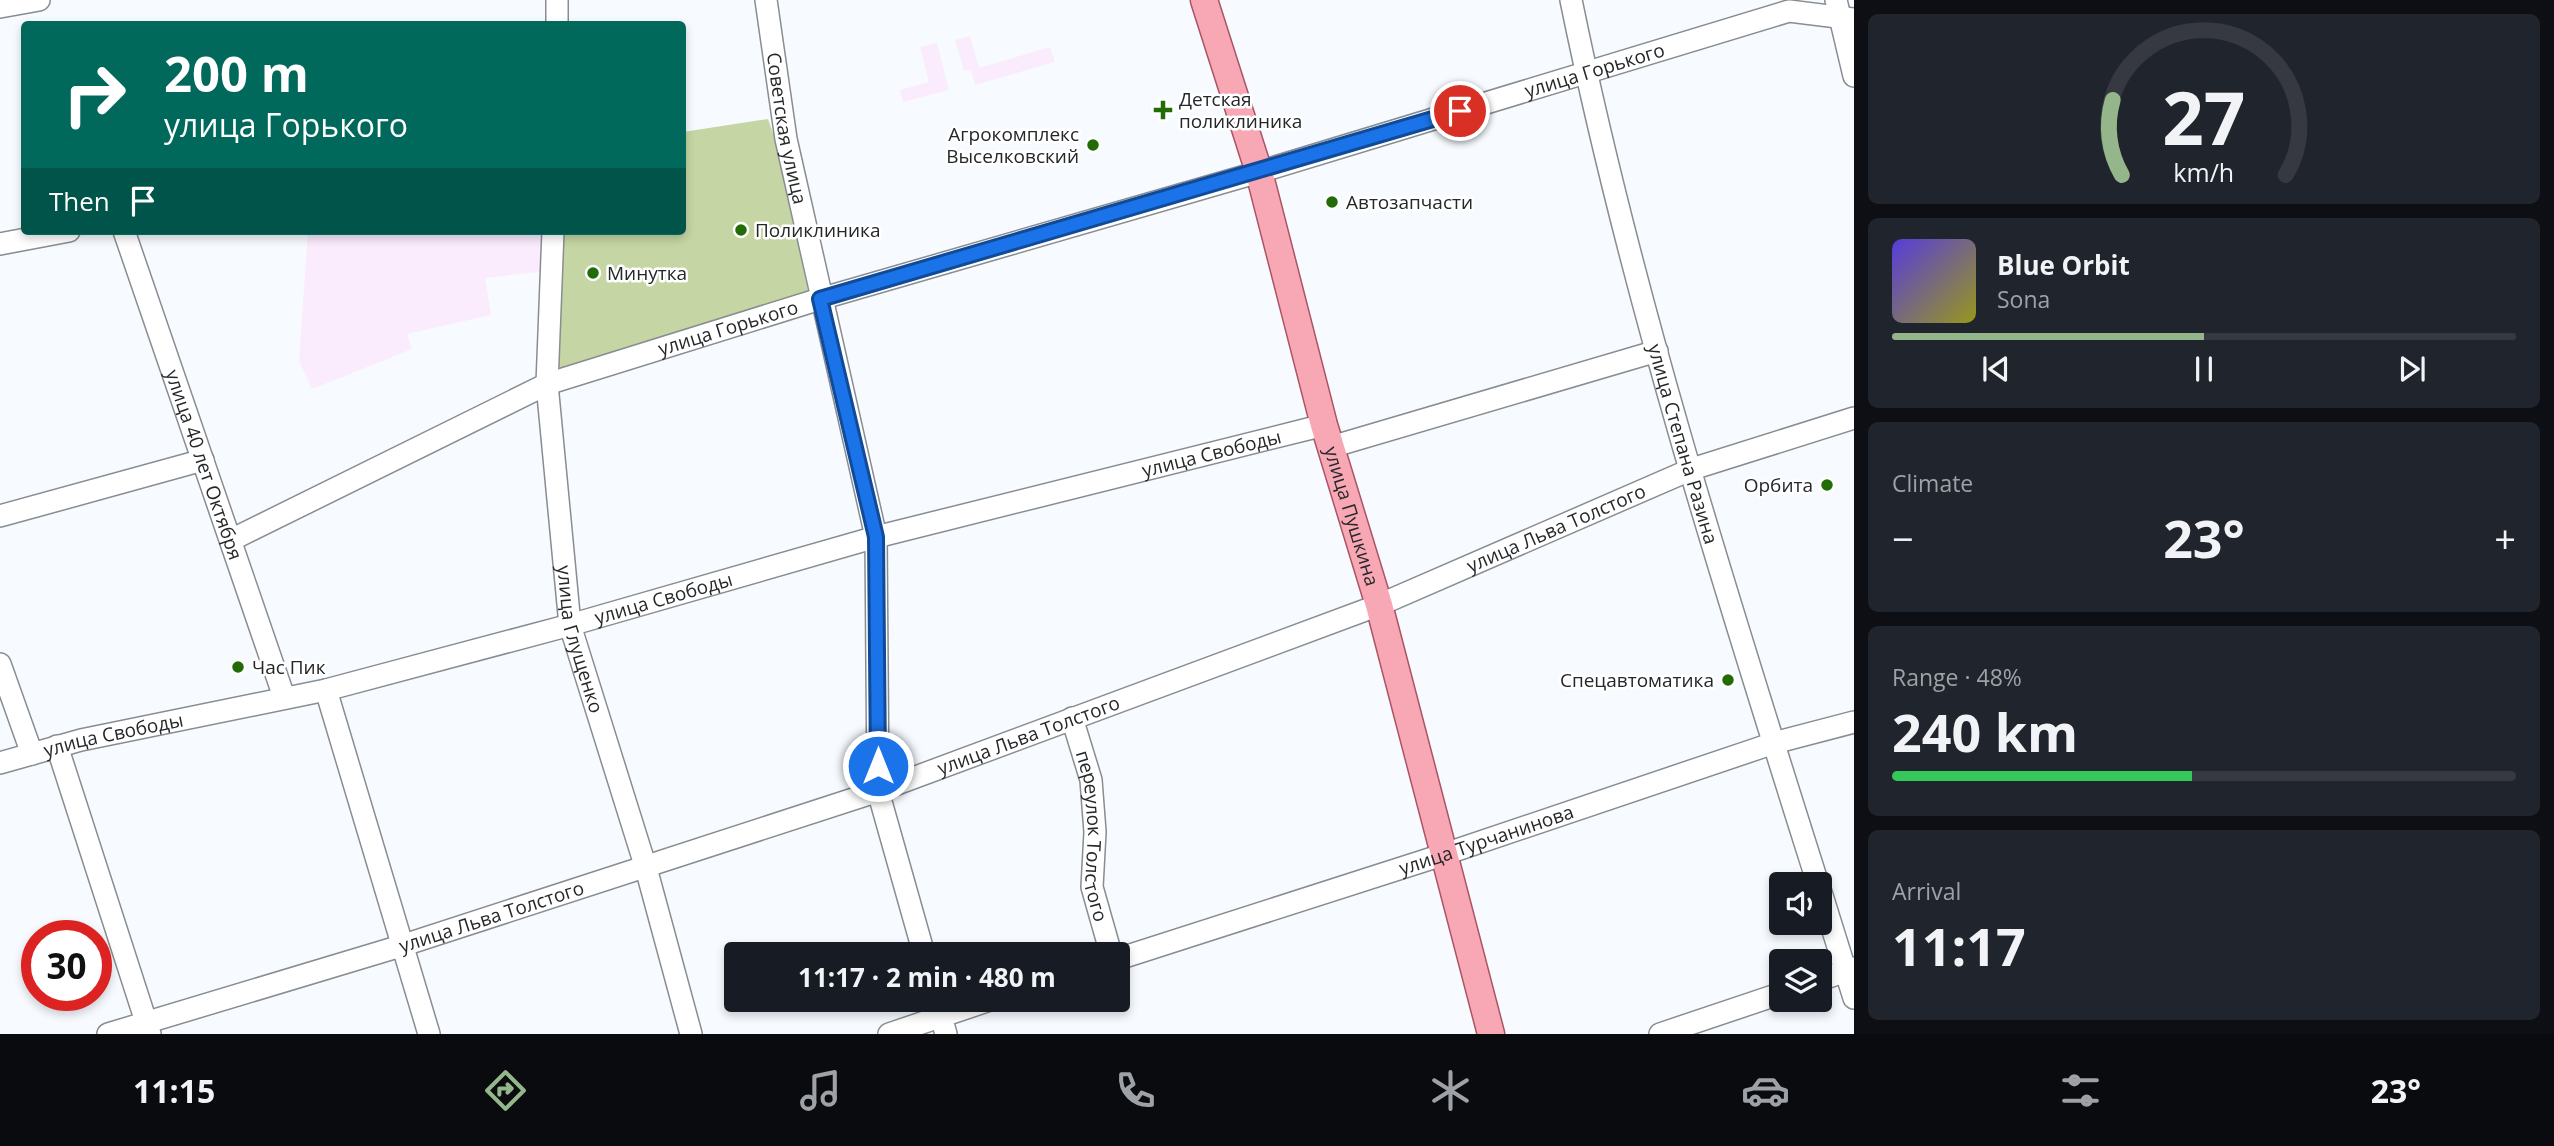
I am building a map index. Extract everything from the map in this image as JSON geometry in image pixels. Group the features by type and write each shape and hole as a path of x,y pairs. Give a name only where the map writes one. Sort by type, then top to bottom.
{"main road":[{"name":"улица Пушкина","path":"1204,0 1259,172 1328,436 1378,604 1491,1034"}],"street":[{"path":"0,7 39,0"},
{"path":"557,0 557,21"},
{"name":"Советская улица","path":"766,0 786,139 820,299 876,537 878,791 921,942"},
{"name":"улица Степана Разина","path":"1571,0 1586,74 1657,351 1814,872"},
{"name":"улица Горького","path":"231,540 547,384 820,299 1259,172 1789,11 1844,13"},
{"path":"1844,13 1854,76"},
{"path":"0,244 48,235"},
{"name":"улица 40 лет Октября","path":"125,235 284,697"},
{"name":"улица Глущенко","path":"553,235 547,384 570,625 646,868 691,1034"},
{"name":"улица Свободы","path":"0,763 57,746 326,690 570,625 876,537 1328,436 1657,351"},
{"name":"улица Льва Толстого","path":"108,1034 148,1028 878,791 1378,604 1692,469 1854,418"},
{"path":"0,516 203,460"},
{"path":"0,664 32,754"},
{"path":"326,690 429,1034"},
{"name":"переулок Толстого","path":"1072,718 1091,780 1095,832 1092,887 1108,942"},
{"name":"улица Турчанинова","path":"1130,955 1443,855 1774,743 1854,722"},
{"path":"57,746 148,1028"},
{"path":"1832,921 1850,970 1854,998"},
{"path":"1832,976 1850,970"},
{"path":"1660,1034 1769,997"},
{"path":"889,1034 941,1016"}],"shaded area":[{"path":"970,36 979,68 1050,47 1055,62 975,85 971,70 964,71 955,40"},
{"path":"937,43 949,90 903,102 900,90 929,82 920,47"},
{"path":"308,235 546,235 546,271 485,278 491,315 407,334 412,349 312,389 299,361"}],"green space":[{"path":"768,119 776,142 809,295 554,376 562,235 686,235 686,132"}],"place":[{"name":"Детская поликлиника","path":"1163,110"},
{"name":"Агрокомплекс Выселковский","path":"1093,145"},
{"name":"Автозапчасти","path":"1332,202"},
{"name":"Поликлиника","path":"741,230"},
{"name":"Минутка","path":"593,273"},
{"name":"Орбита","path":"1827,485"},
{"name":"Час Пик","path":"238,667"},
{"name":"Спецавтоматика","path":"1728,680"}],"route":[{"path":"878,766 876,537 820,299 1460,111"}]}
